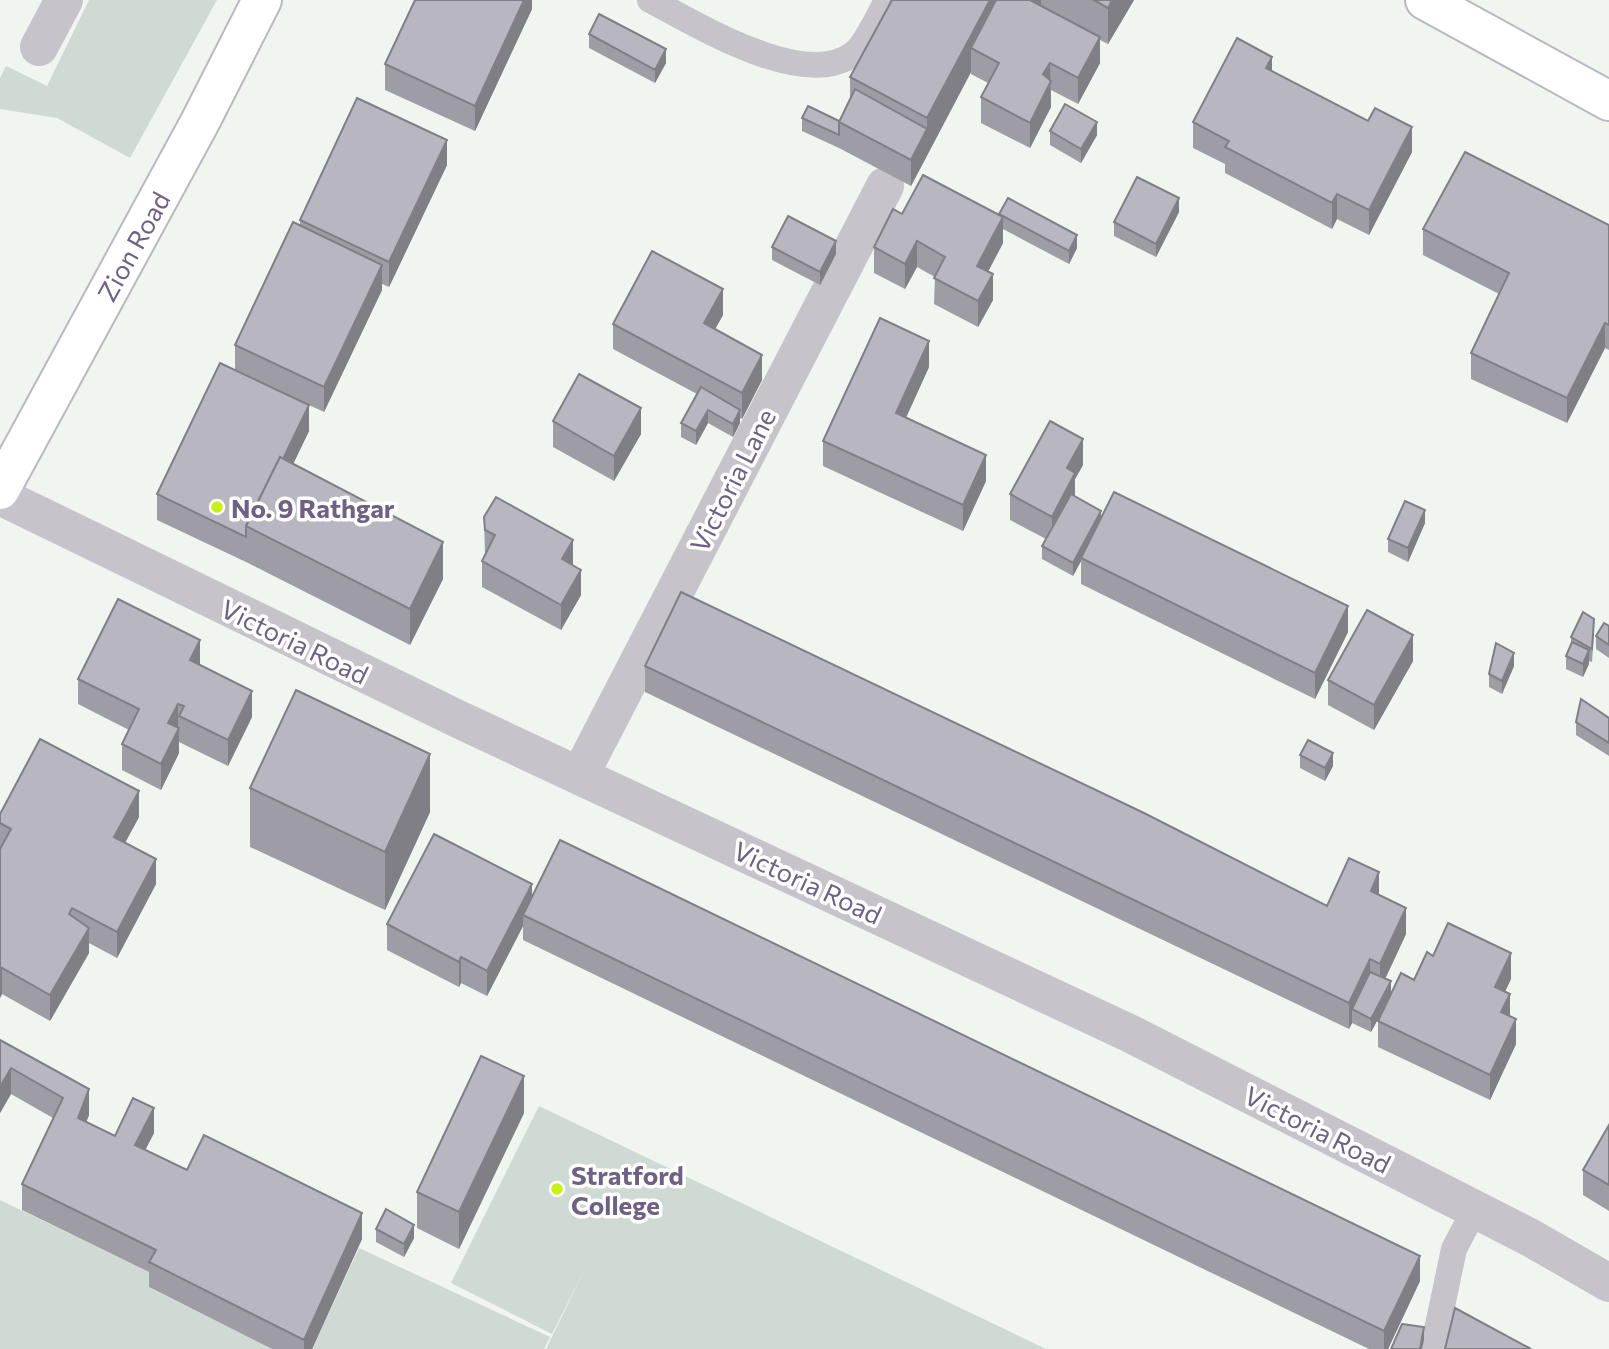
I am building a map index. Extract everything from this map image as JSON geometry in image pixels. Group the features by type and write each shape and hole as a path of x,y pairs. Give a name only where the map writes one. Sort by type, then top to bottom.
{"street":[{"path":"38,47 64,0"},
{"name":"Zion Road","path":"0,490 200,122 262,0"},
{"path":"1425,0 1609,101"},
{"name":"Victoria Lane","path":"580,775 885,186"},
{"name":"Victoria Road","path":"0,496 420,701 1130,1034 1475,1209 1609,1283"}],"lane":[{"path":"650,0 744,49 816,67 854,54 887,0"},
{"path":"1433,1349 1454,1249 1475,1209"}],"shaded area":[{"path":"89,0 217,0 130,158 57,118 0,109 0,78 6,66 47,86"},
{"path":"539,1106 1046,1349 546,1349 586,1267 552,1334 451,1283"},
{"path":"0,1200 156,1275 150,1288 272,1349 0,1349"},
{"path":"359,1248 550,1337 544,1349 312,1349"}],"building":[{"path":"415,0 524,0 475,106 385,64"},
{"path":"892,0 990,0 927,118 850,77"},
{"path":"996,0 1030,0 1100,37 1078,78 1050,63 1043,74 1051,81 1030,123 981,97 999,63 971,48"},
{"path":"1094,0 1112,0 1108,8"},
{"path":"599,14 666,49 655,70 589,34"},
{"path":"1237,38 1272,57 1266,68 1368,121 1375,108 1412,127 1369,210 1337,194 1332,203 1225,147 1229,141 1193,122"},
{"path":"855,89 927,129 911,160 839,122"},
{"path":"357,98 447,140 389,262 300,220"},
{"path":"1065,104 1097,122 1081,149 1050,131"},
{"path":"808,106 839,121 839,135 802,118"},
{"path":"1465,152 1609,225 1609,325 1605,323 1567,398 1471,353 1509,273 1423,229"},
{"path":"923,175 1003,217 977,266 993,274 978,301 934,278 945,257 917,241 905,264 874,247 893,209 902,214"},
{"path":"1137,177 1179,198 1156,244 1114,222"},
{"path":"1008,198 1077,235 1069,251 999,214"},
{"path":"788,216 836,241 820,272 772,247"},
{"path":"293,222 382,265 324,387 235,345"},
{"path":"652,251 723,289 704,323 762,355 742,393 613,324"},
{"path":"880,318 929,341 896,413 986,455 963,505 823,441"},
{"path":"220,363 309,405 246,526 246,537 157,494"},
{"path":"579,374 641,408 614,456 553,421"},
{"path":"701,387 740,410 733,424 708,410 696,431 681,423"},
{"path":"1050,421 1083,439 1067,468 1075,473 1052,517 1010,494"},
{"path":"280,457 443,542 410,609 246,526"},
{"path":"1114,492 1348,606 1315,673 1081,558"},
{"path":"1071,494 1101,511 1073,563 1042,546"},
{"path":"496,497 573,540 562,559 581,570 561,605 482,561 495,535 485,530 484,517"},
{"path":"1405,501 1425,510 1408,548 1388,539"},
{"path":"681,592 1144,813 1327,906 1349,858 1379,872 1371,891 1406,908 1380,964 1370,959 1349,1003 645,666"},
{"path":"118,599 200,640 190,660 252,691 228,740 179,716 184,706 178,704 168,723 179,728 161,764 122,744 139,709 78,679"},
{"path":"1367,610 1413,635 1374,705 1328,680"},
{"path":"1583,612 1594,619 1592,649 1571,637"},
{"path":"1604,623 1609,626 1609,645 1596,636"},
{"path":"1572,642 1589,650 1583,664 1566,656"},
{"path":"1496,643 1514,653 1502,681 1489,674"},
{"path":"296,690 430,754 385,852 250,788"},
{"path":"1581,699 1609,718 1609,743 1576,722"},
{"path":"40,739 139,791 114,837 156,859 117,932 72,908 69,914 89,928 50,995 2,968 0,972 0,849 11,829 0,823 0,814"},
{"path":"1308,740 1333,753 1325,768 1300,755"},
{"path":"434,834 532,884 487,971 461,957 459,962 387,924"},
{"path":"560,840 1420,1256 1384,1331 523,915"},
{"path":"1448,923 1511,953 1495,987 1510,994 1501,1012 1516,1019 1490,1075 1378,1021 1401,973 1414,980 1427,952 1433,956"},
{"path":"1370,972 1391,981 1371,1019 1352,1009"},
{"path":"0,1040 89,1089 78,1118 115,1136 133,1098 154,1108 135,1145 187,1170 204,1135 362,1213 304,1340 149,1262 156,1250 22,1184 63,1098 11,1068 0,1087"},
{"path":"481,1056 524,1076 459,1212 417,1192"},
{"path":"1609,1125 1609,1185 1583,1170"},
{"path":"386,1209 414,1225 404,1244 376,1229"},
{"path":"1455,1308 1531,1349 1445,1349"},
{"path":"1402,1324 1424,1327 1420,1349 1391,1349"}],"place":[{"name":"No. 9 Rathgar","path":"217,507"},
{"name":"Stratford College","path":"557,1189"}]}
